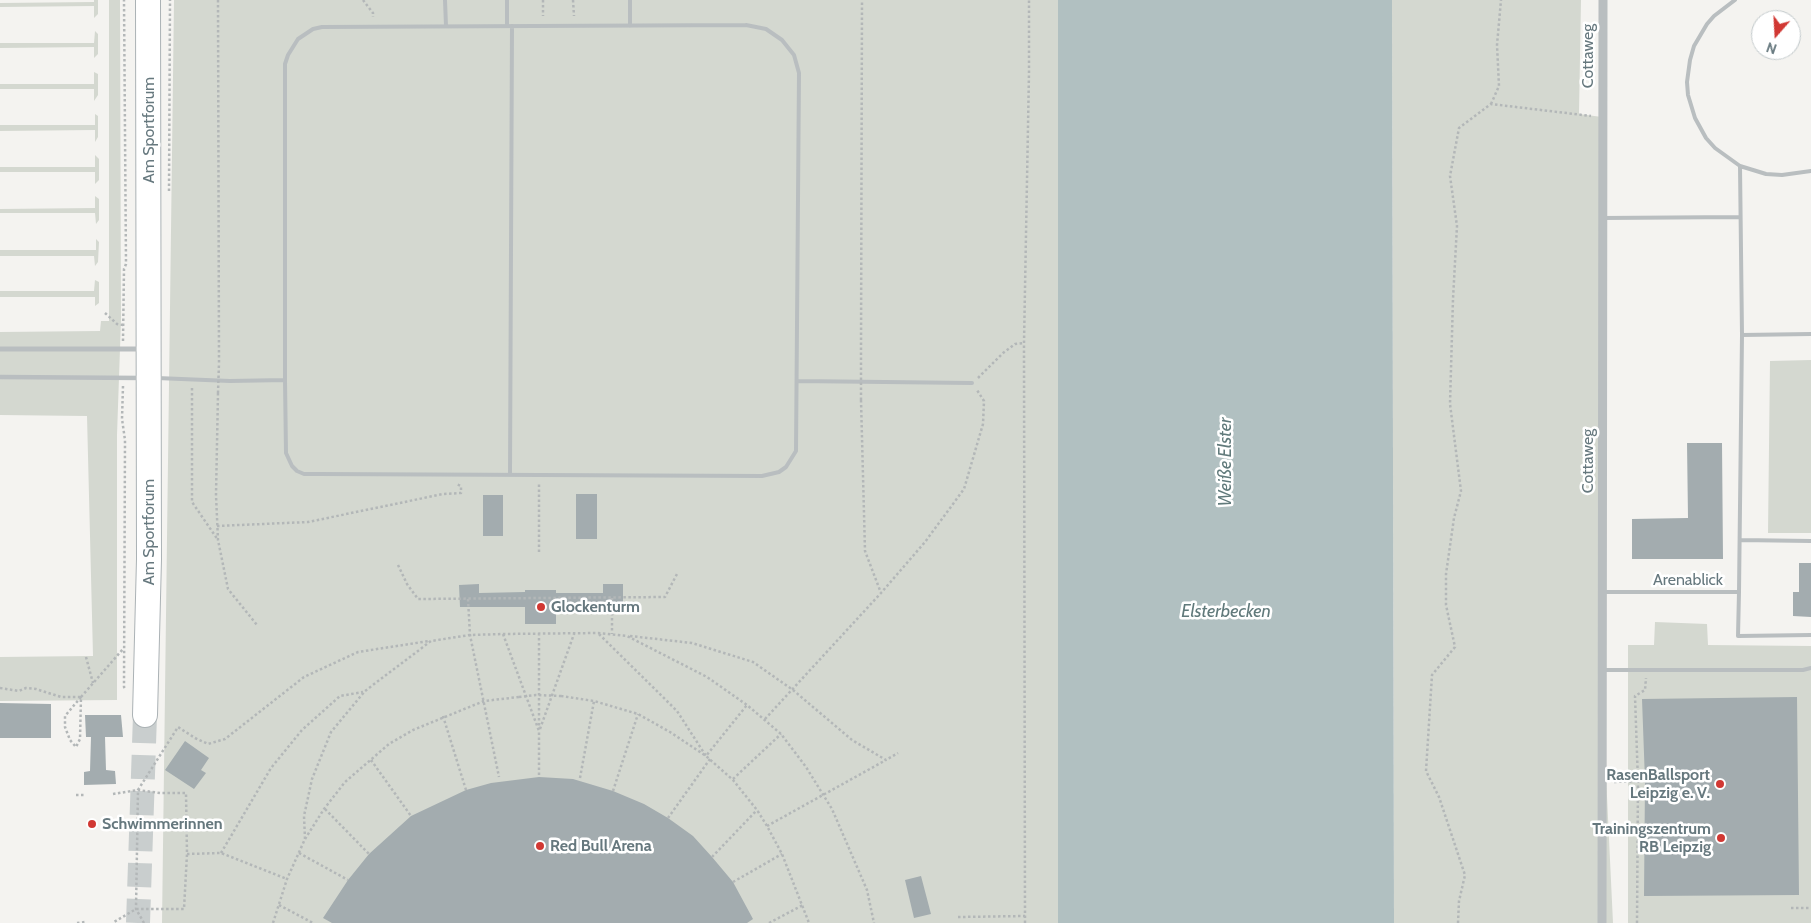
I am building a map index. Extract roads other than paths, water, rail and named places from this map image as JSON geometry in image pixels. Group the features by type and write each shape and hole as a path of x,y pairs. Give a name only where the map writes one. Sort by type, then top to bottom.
{"main road":[{"name":"Am Sportforum","path":"144,715 149,559 148,0"}],"street":[{"name":"Cottaweg","path":"1602,923 1603,0"},
{"path":"0,350 149,349"},
{"path":"0,377 149,378"}],"lane":[{"path":"445,0 446,26"},
{"path":"507,0 509,26 510,475"},
{"path":"630,0 630,26"},
{"path":"1734,0 1714,16 1699,36 1690,60 1687,82 1690,106 1700,128 1715,148 1740,166 1766,174 1782,176 1811,170"},
{"path":"322,26 446,26 756,26 766,29 782,40 794,54 799,73 796,451 786,467 771,475 304,474 297,471 288,460 286,453 285,380 285,64 288,55 298,39 322,26"},
{"name":"Arenablick","path":"1603,592 1739,592 1742,335 1740,166"},
{"path":"1603,218 1740,217"},
{"path":"1742,335 1811,334"},
{"path":"149,378 285,380"},
{"path":"797,381 972,383"},
{"path":"1740,540 1811,541"},
{"path":"1739,592 1738,636 1811,635"},
{"path":"1601,670 1804,670 1811,668"}],"water":[{"name":"Elsterbecken","path":"1058,0 1392,0 1394,923 1058,923"}],"tunnel":[{"path":"138,923 145,715"}],"place":[{"name":"Glockenturm","path":"541,607"},
{"name":"RasenBallsport Leipzig e. V.","path":"1720,784"},
{"name":"Schwimmerinnen","path":"92,824"},
{"name":"Trainingszentrum RB Leipzig","path":"1721,838"},
{"name":"Red Bull Arena","path":"540,846"}],"water label":[{"name":"Weiße Elster","path":"1226,462"}]}
